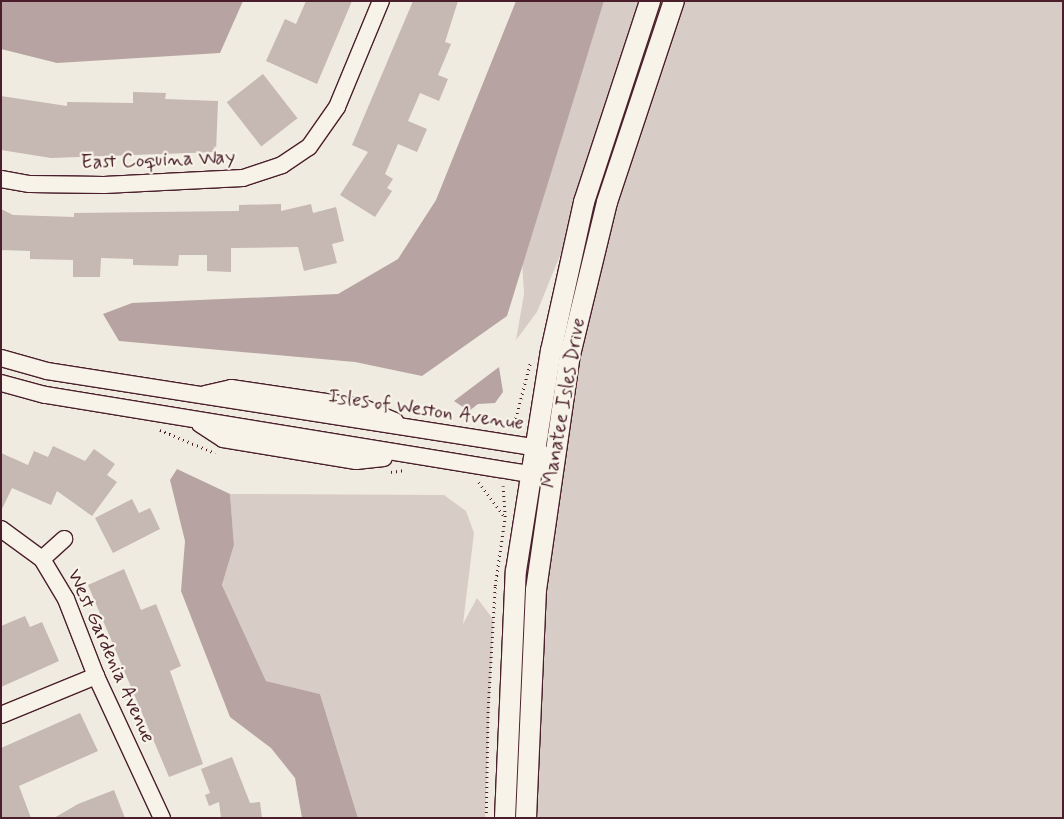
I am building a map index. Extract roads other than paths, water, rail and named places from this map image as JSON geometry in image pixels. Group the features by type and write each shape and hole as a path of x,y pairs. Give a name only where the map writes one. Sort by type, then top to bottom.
{"street":[{"name":"East Coquina Way","path":"1,179 30,184 104,184 244,178 282,165 309,147 337,106 381,1"},
{"name":"Manatee Isles Drive","path":"505,818 509,667 529,474 584,202 650,1"},
{"name":"Manatee Isles Drive","path":"526,818 530,670 552,462 570,355 607,202 674,1"},
{"name":"Isles of Weston Avenue","path":"1,358 47,371 260,407 534,447 552,462"},
{"path":"1,383 45,395 194,420 254,438 356,461 407,456"},
{"path":"196,396 231,388 362,407 413,430"},
{"path":"254,438 260,407"},
{"path":"356,448 361,421"},
{"path":"254,438 356,448 529,474 552,462"},
{"name":"West Gardenia Avenue","path":"1,529 42,559 66,599 96,676 162,818"},
{"path":"42,559 64,539"},
{"path":"1,716 96,676"}]}
